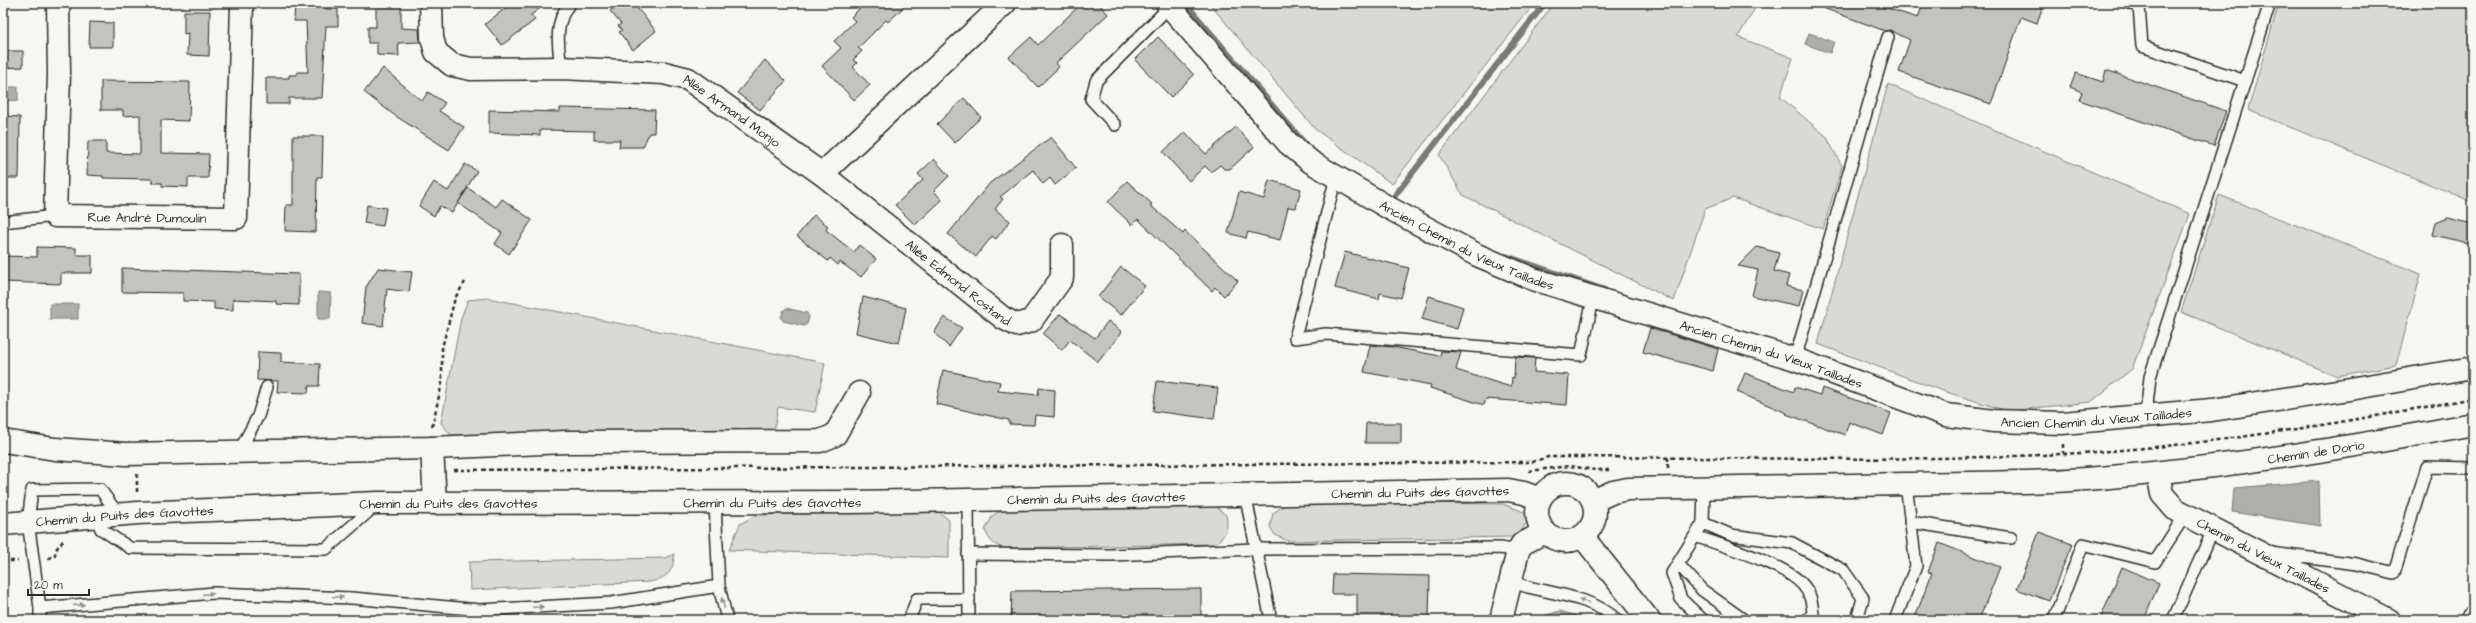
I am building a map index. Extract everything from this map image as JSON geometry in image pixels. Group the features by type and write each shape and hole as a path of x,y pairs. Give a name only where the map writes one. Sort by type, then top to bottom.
{"street":[{"path":"55,216 59,74 58,3"},
{"name":"Rue André Dumoulin","path":"55,216 236,218 242,3"},
{"name":"Allée Armand Monjo","path":"431,3 432,38 436,52 452,65 471,69 561,68 664,73 688,79 822,174"},
{"path":"822,174 1002,4"},
{"name":"Ancien Chemin du Vieux Taillades","path":"1169,4 1288,143 1311,162 1477,255 1533,280 1795,359 1946,415 1994,422 2062,423 2212,410 2473,368"},
{"name":"Allée Edmond Rostand","path":"822,174 1003,318 1017,325 1031,321 1062,278 1062,245"},
{"path":"3,441 55,449 126,454 240,450 432,448 566,442 820,441 835,435 859,393"},
{"name":"Chemin de Dorio","path":"1593,501 1613,492 1628,490 2082,479 2158,473 2224,466 2361,446 2473,424"},
{"path":"432,448 435,503"},
{"name":"Chemin du Vieux Taillades","path":"2158,473 2162,494 2175,509 2383,619"},
{"path":"1568,483 1583,488 1593,501 1595,517 1588,531 1582,536 1573,540 1563,540 1545,532 1538,516 1540,499 1552,487 1568,483"},
{"name":"Chemin du Puits des Gavottes","path":"3,524 118,514 378,503 853,502 968,498 1098,498 1508,490 1540,499"},
{"path":"1501,620 1518,552 1522,544 1545,532"},
{"path":"1582,536 1649,620"}],"lane":[{"path":"561,68 558,44 561,14 570,3"},
{"path":"2130,3 2139,6 2142,46 2245,81"},
{"path":"2146,415 2150,377 2270,3"},
{"path":"1115,125 1091,99 1096,81 1169,4"},
{"path":"1795,359 1888,37"},
{"path":"1336,177 1295,338 1326,334 1581,355 1594,299"},
{"path":"3,222 55,216"},
{"path":"240,450 258,416 267,387"},
{"path":"2260,554 2274,552 2357,564 2394,573 2427,467 2473,468"},
{"path":"1895,620 1916,566 1906,484"},
{"path":"1703,620 1681,599 1672,573 1703,523 1704,488"},
{"path":"40,620 40,608 28,522 32,490 100,489 118,514"},
{"path":"1245,494 1271,620"},
{"path":"968,498 969,620"},
{"path":"96,516 101,529 130,548 326,549 378,503"},
{"path":"715,503 719,586 727,620"},
{"path":"2054,620 2083,544 2155,562 2185,515"},
{"path":"1910,522 2012,538"},
{"path":"1703,523 1731,535 1792,543 1843,570 1863,598 1857,620"},
{"path":"2173,620 2213,530"},
{"path":"1695,536 1779,568 1803,585 1812,600 1813,614 1807,620"},
{"path":"968,554 1111,555 1256,548 1501,548 1518,552"},
{"path":"1678,564 1702,590 1744,620"},
{"path":"1511,582 1531,589 1583,600 1608,612 1617,620"},
{"path":"40,608 214,593 352,598 480,610 611,603 719,586"},
{"path":"909,620 917,599 969,599"},
{"path":"2466,620 2468,615 2473,617"}],"path":[{"path":"432,448 433,421 442,382 442,348 455,298 465,282"},
{"path":"433,471 1532,462 1548,457 1973,458 2063,453 2225,439 2374,417 2473,398"}],"shaded area":[{"path":"1209,3 1535,3 1392,184 1315,129"},
{"path":"1554,3 1758,3 1738,37 1793,58 1780,97 1826,136 1842,166 1823,229 1733,198 1705,209 1674,301 1463,195 1439,155"},
{"path":"2279,3 2473,3 2473,202 2248,110"},
{"path":"1809,33 1834,42 1830,53 1805,44"},
{"path":"1888,84 2190,214 2132,369 2091,402 2007,411 1940,390 1818,344"},
{"path":"3,87 18,87 18,101 3,100"},
{"path":"2219,195 2421,274 2396,365 2337,376 2181,312"},
{"path":"318,292 331,293 330,319 318,319"},
{"path":"487,298 825,363 815,412 778,407 774,431 451,435 441,423 461,318 468,300"},
{"path":"50,304 78,304 78,319 50,319"},
{"path":"786,308 807,313 809,317 807,324 804,326 783,321 781,318 783,311"},
{"path":"2319,481 2320,526 2232,512 2234,488"},
{"path":"1303,502 1503,504 1524,512 1529,518 1521,532 1511,537 1288,541 1275,535 1270,527 1273,513 1283,506"},
{"path":"1215,506 1226,515 1227,528 1222,538 1215,544 1004,548 992,542 985,530 993,515 1006,509"},
{"path":"924,511 939,512 949,520 949,558 729,550 740,524 756,515"},
{"path":"674,554 671,570 668,574 660,579 650,582 470,590 469,562 665,558"},
{"path":"1560,611 1590,620 1539,620 1543,616"}],"building":[{"path":"295,3 326,3 326,9 338,9 338,26 326,26 322,98 289,98 289,104 266,104 266,78 289,78 289,75 297,75 297,72 308,72 306,21 294,21"},
{"path":"376,3 401,3 401,28 419,29 420,42 398,43 399,56 377,55 377,43 368,43 368,27 376,27"},
{"path":"512,3 547,3 531,15 535,20 502,45 485,24"},
{"path":"620,3 633,3 656,31 633,50 619,32 622,30 618,26 621,24 610,11"},
{"path":"865,3 908,3 888,22 886,20 858,48 862,51 853,60 857,63 853,67 870,85 854,100 822,66 841,48 834,41 855,21 851,17"},
{"path":"1082,3 1098,3 1108,14 1056,63 1059,67 1038,87 1009,57 1031,37 1038,45"},
{"path":"1815,3 1871,3 1918,18 1923,3 2044,3 2037,23 2021,17 1991,104 1899,72 1910,40 1890,30 1885,31 1815,5"},
{"path":"184,11 210,11 209,56 187,55 188,33 184,34"},
{"path":"90,22 113,23 113,47 89,47"},
{"path":"1158,37 1194,75 1171,97 1135,60"},
{"path":"3,51 23,51 23,67 3,68"},
{"path":"765,60 786,81 760,110 737,93"},
{"path":"383,68 422,101 428,92 445,103 439,111 464,127 449,150 394,115 364,92"},
{"path":"2106,70 2226,111 2214,146 2079,100 2082,92 2070,87 2076,73 2103,82"},
{"path":"101,81 190,82 189,121 161,120 161,153 209,154 208,178 188,178 188,187 162,186 162,183 152,183 152,179 103,178 103,176 87,175 88,141 106,141 106,153 140,154 140,115 123,116 123,110 101,110"},
{"path":"964,98 981,117 955,143 937,124"},
{"path":"560,108 655,110 654,133 649,133 643,147 619,147 620,140 594,140 594,131 540,130 540,135 489,133 489,110 560,112"},
{"path":"3,116 20,117 19,178 3,178"},
{"path":"1236,127 1254,147 1230,169 1224,169 1220,165 1211,172 1205,166 1189,181 1163,152 1185,132 1206,154"},
{"path":"293,136 323,136 322,177 317,177 316,232 285,231 286,205 293,205"},
{"path":"1051,137 1076,168 1055,185 1050,178 1043,184 1033,170 1000,197 1003,199 995,209 1010,221 996,239 992,236 976,257 948,234 990,183"},
{"path":"934,159 949,176 934,191 942,200 915,225 895,205 923,180 918,174"},
{"path":"465,164 477,171 452,213 440,206 434,216 419,206 434,182 448,191"},
{"path":"1269,180 1301,189 1296,208 1288,207 1280,240 1248,232 1246,238 1228,233 1239,192 1264,199"},
{"path":"1127,181 1152,204 1150,205 1183,234 1185,231 1238,281 1224,296 1215,287 1212,291 1138,219 1132,225 1108,202"},
{"path":"468,188 496,207 502,199 532,220 509,254 495,244 502,233 458,203"},
{"path":"367,205 386,208 383,226 364,223"},
{"path":"814,215 828,226 826,230 854,252 859,245 876,259 861,277 840,262 838,265 830,258 828,261 797,236"},
{"path":"2447,218 2473,224 2473,244 2432,235 2435,223"},
{"path":"37,247 76,248 76,255 92,255 92,273 61,273 61,284 3,282 3,256 37,257"},
{"path":"1757,247 1779,253 1774,271 1789,275 1786,286 1803,290 1799,306 1752,296 1758,270 1738,266"},
{"path":"1345,252 1409,268 1401,298 1380,293 1379,299 1335,288"},
{"path":"1121,267 1145,286 1121,315 1098,297"},
{"path":"122,268 299,274 299,305 276,304 276,301 233,299 233,310 214,309 214,302 183,301 183,293 122,292"},
{"path":"378,268 412,272 409,292 387,289 383,326 362,323 366,287"},
{"path":"1429,296 1463,307 1457,329 1422,319"},
{"path":"863,297 906,308 899,343 856,333"},
{"path":"1060,314 1095,338 1108,321 1122,332 1098,362 1070,340 1062,350 1043,334"},
{"path":"944,317 962,328 949,347 934,333"},
{"path":"1650,328 1718,349 1713,371 1643,352"},
{"path":"1370,345 1393,347 1440,356 1441,351 1461,352 1456,370 1511,387 1512,377 1514,378 1515,357 1535,358 1534,372 1569,375 1567,405 1486,399 1484,405 1430,388 1431,385 1364,372"},
{"path":"258,352 281,353 281,362 320,364 319,386 309,386 308,393 277,392 278,381 257,380"},
{"path":"943,370 1000,382 998,391 1038,395 1039,388 1055,390 1054,417 1035,415 1034,425 1009,424 1009,420 936,404"},
{"path":"1745,373 1794,392 1795,387 1820,395 1822,388 1891,413 1883,435 1849,422 1845,435 1786,414 1787,413 1737,392"},
{"path":"1157,381 1218,388 1214,419 1153,411"},
{"path":"1366,423 1401,423 1401,443 1365,443"},
{"path":"2039,532 2072,544 2049,601 2017,589"},
{"path":"1939,543 2000,567 1979,620 1914,620 1932,573 1928,572"},
{"path":"2122,567 2159,583 2144,620 2100,620"},
{"path":"1333,574 1430,576 1429,620 1357,620 1357,594 1332,594"},
{"path":"1201,589 1201,620 1011,620 1012,591"}],"waterway":[{"path":"1185,3 1306,145"},
{"path":"1393,198 1545,3"},
{"path":"1506,256 1605,290"}]}
